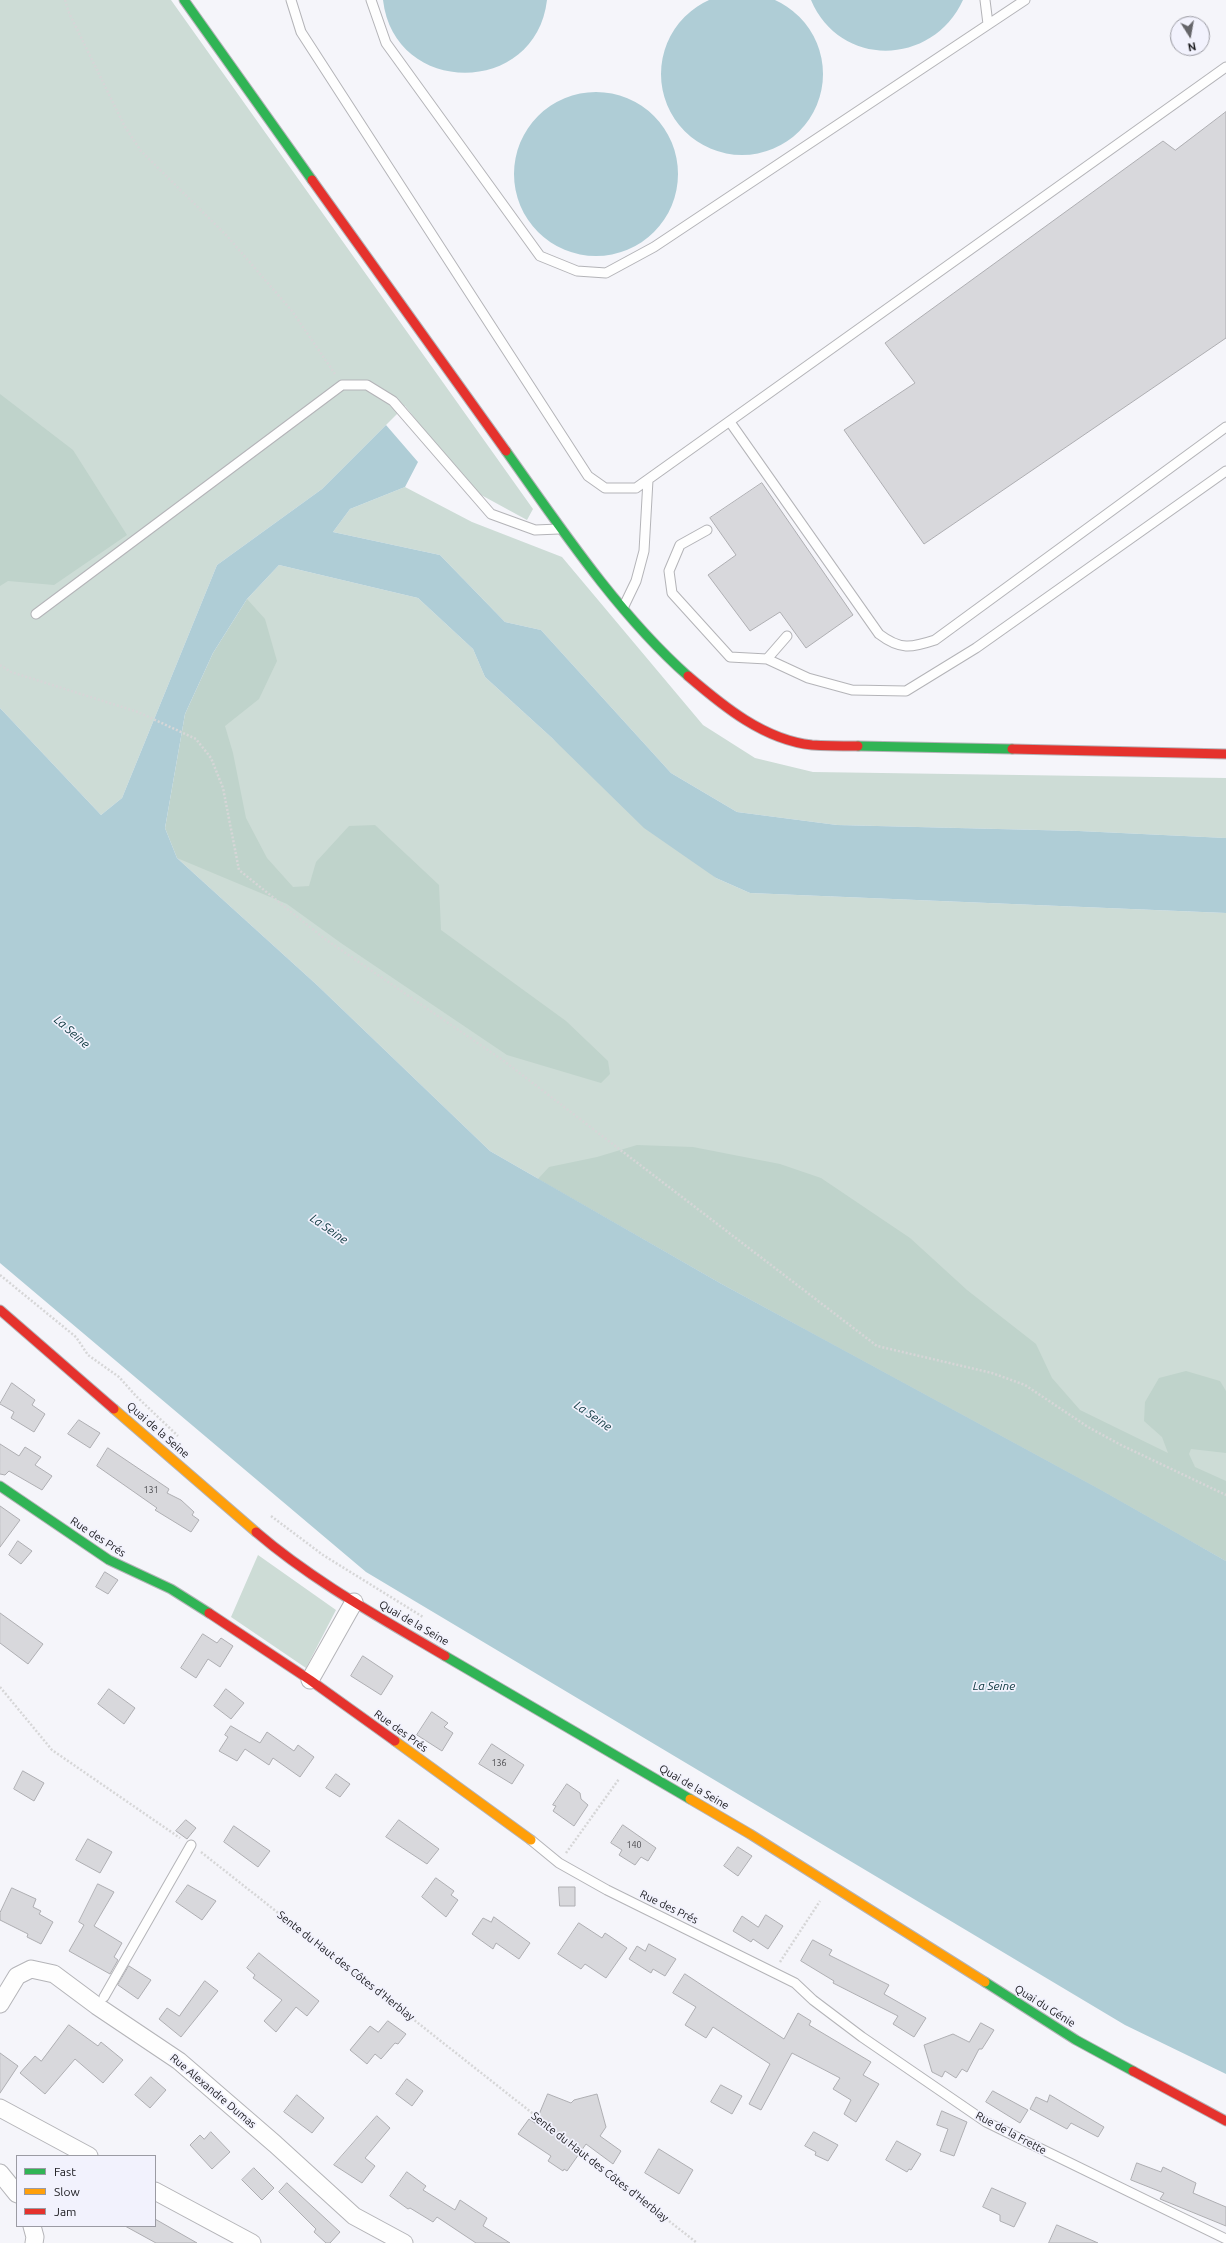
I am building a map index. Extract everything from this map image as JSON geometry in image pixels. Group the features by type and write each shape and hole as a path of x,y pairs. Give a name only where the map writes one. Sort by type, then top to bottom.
{"street":[{"path":"184,0 561,529 624,606 670,658 706,693 733,714 774,736 811,745 1226,754"},
{"name":"Quai de la Seine","path":"0,1310 278,1551 354,1602 750,1834 856,1901"},
{"name":"Rue des Prés","path":"0,1486 109,1560 171,1589 228,1625 310,1680 531,1840"},
{"path":"310,1680 354,1602"},
{"name":"Quai du Génie","path":"856,1901 1076,2040 1226,2121"},
{"name":"Rue Alexandre Dumas","path":"0,2004 16,1976 31,1969 54,1974 97,2006 179,2061 275,2144 354,2216 404,2243"},
{"path":"0,2108 87,2155"},
{"path":"0,2173 16,2193"},
{"path":"156,2192 252,2243"},
{"path":"32,2227 35,2237 34,2243"}],"lane":[{"path":"291,0 301,32 588,476 605,488 636,488 648,480 1226,67"},
{"path":"371,0 386,43 540,256 576,271 606,273 654,247 1025,0"},
{"path":"985,0 988,24"},
{"path":"36,614 342,385 367,385 393,400 491,514 535,530 561,529"},
{"path":"730,422 879,634 892,644 915,646 935,640 1226,427"},
{"path":"707,530 680,545 669,571 672,593 730,658 767,659 808,678 852,690 906,691 976,648 1226,471"},
{"path":"624,606 636,581 644,551 648,480"},
{"path":"767,659 787,636"},
{"name":"Rue des Prés","path":"531,1840 559,1863 607,1890 795,1983"},
{"path":"104,1997 191,1845"},
{"name":"Rue de la Frette","path":"795,1983 812,2000 862,2037 986,2122 1226,2239"}],"path":[{"path":"65,0 69,13 125,127 141,151 227,236 292,311 342,385"},
{"path":"0,665 11,672 138,712 196,739 211,758 223,788 239,870 325,939 504,1062 691,1206 877,1346 992,1373 1025,1385 1088,1427 1226,1495"},
{"path":"0,1274 76,1337 88,1355 119,1377 136,1396 184,1441"},
{"path":"268,1515 324,1555 429,1621"},
{"name":"Sente du Haut des Côtes d'Herblay","path":"0,1687 52,1750 191,1845 697,2243"},
{"path":"559,1863 630,1764"},
{"path":"773,1973 830,1884"}],"shaded area":[{"path":"0,0 171,0 533,509 527,520 472,490 405,406 322,489 217,565 122,798 101,815 0,708"},
{"path":"405,487 472,522 562,557 703,725 755,758 813,772 1226,778 1226,838 1079,831 837,825 737,812 671,773 541,630 505,622 440,555 333,532 350,509"},
{"path":"279,565 418,598 473,649 485,677 552,738 716,878 750,893 1226,913 1226,1561 720,1283 490,1151 317,985 177,858 247,599"},
{"path":"258,1555 336,1610 306,1668 231,1617"}],"green space":[{"path":"0,394 73,450 127,535 54,585 8,581 0,586"},
{"path":"247,599 265,619 277,661 259,699 225,726 233,753 246,818 267,858 293,887 309,886 316,862 349,826 375,825 439,885 441,930 566,1021 608,1061 610,1074 601,1083 507,1055 341,943 287,904 177,858 165,828 185,714 213,653"},
{"path":"637,1145 693,1147 780,1164 821,1178 910,1238 967,1290 1036,1344 1052,1378 1080,1410 1168,1453 1162,1437 1144,1421 1145,1402 1159,1378 1186,1371 1220,1381 1226,1391 1226,1453 1191,1449 1189,1454 1195,1467 1226,1481 1226,1561 1101,1490 720,1283 538,1179 549,1167 597,1157"}],"water":[{"path":"711,-1 773,-1 787,6 800,16 810,29 820,50 823,66 823,82 820,98 814,112 805,126 794,137 780,146 766,152 750,155 734,155 718,152 704,146 690,137 679,126 670,112 664,98 661,82 662,58 664,50 674,29 690,11"},
{"path":"383,0 547,0 537,32 518,55 493,68 465,73 437,68 412,55 393,32"},
{"path":"811,0 963,0 949,22 931,38 909,47 887,51 864,48 843,38 825,23"},
{"path":"588,92 604,92 620,95 635,101 648,110 660,122 669,135 675,150 678,174 677,190 669,213 660,226 648,238 635,247 620,253 604,256 588,256 572,253 557,247 544,238 532,226 523,213 517,198 514,182 514,166 517,150 523,135 532,122 544,110 557,101 572,95"},
{"name":"La Seine","path":"386,425 418,462 405,487 350,509 333,532 440,555 505,622 541,630 671,773 737,812 837,825 1079,831 1226,838 1226,913 750,893 716,878 644,828 552,738 485,677 473,649 418,598 279,565 247,599 213,653 185,714 165,828 177,858 317,985 490,1151 720,1283 1101,1490 1226,1561 1226,2074 1125,2025 366,1572 0,1263 0,708 101,815 122,798 217,565 322,489"}],"building":[{"path":"1226,112 1226,338 924,544 844,430 915,383 885,343 1163,141 1175,150"},
{"path":"762,483 853,615 806,648 780,612 750,631 708,575 736,555 710,518"},
{"path":"12,1383 35,1400 32,1405 45,1414 34,1432 11,1418 14,1412 0,1404"},
{"path":"79,1420 100,1433 90,1448 68,1434"},
{"path":"0,1444 19,1456 25,1447 41,1457 35,1465 52,1476 42,1490 9,1471 5,1475 0,1474"},
{"path":"108,1448 169,1489 167,1493 181,1500 194,1512 192,1515 199,1520 191,1532 155,1510 157,1508 97,1466"},
{"path":"0,1506 20,1520 0,1547"},
{"path":"18,1541 32,1551 21,1564 9,1555"},
{"path":"105,1572 118,1580 108,1594 96,1587"},
{"path":"0,1613 43,1644 28,1664 0,1643"},
{"path":"203,1634 217,1643 221,1638 233,1646 220,1667 208,1659 196,1678 181,1668"},
{"path":"363,1656 393,1676 381,1695 351,1676"},
{"path":"109,1689 135,1708 124,1724 98,1704"},
{"path":"226,1689 244,1703 231,1719 214,1706"},
{"path":"432,1712 448,1723 444,1727 453,1733 442,1751 417,1735"},
{"path":"231,1726 260,1743 267,1732 294,1751 298,1745 314,1757 300,1777 273,1758 269,1765 245,1749 237,1761 219,1751 228,1737 225,1735"},
{"path":"492,1744 524,1765 512,1784 479,1764"},
{"path":"23,1771 44,1783 34,1801 14,1789"},
{"path":"336,1774 350,1784 340,1797 326,1788"},
{"path":"567,1784 580,1793 581,1799 588,1805 574,1826 553,1811 556,1806 553,1805"},
{"path":"186,1820 196,1828 187,1839 176,1831"},
{"path":"399,1820 439,1849 427,1864 386,1837"},
{"path":"623,1825 656,1848 648,1861 641,1857 635,1865 619,1855 622,1850 611,1843"},
{"path":"234,1826 270,1851 258,1867 224,1842"},
{"path":"88,1839 112,1852 100,1873 76,1860"},
{"path":"738,1847 752,1856 738,1876 724,1866"},
{"path":"436,1878 454,1891 451,1895 458,1900 446,1917 422,1897"},
{"path":"98,1884 114,1892 94,1926 122,1943 114,1957 118,1960 110,1974 69,1951 84,1925 79,1922"},
{"path":"188,1885 216,1901 202,1920 176,1902"},
{"path":"559,1887 575,1887 575,1906 560,1906"},
{"path":"12,1888 36,1899 33,1907 41,1911 39,1914 53,1922 41,1944 27,1937 28,1934 0,1920 0,1913"},
{"path":"766,1915 783,1926 768,1949 753,1939 751,1942 733,1931 742,1916 758,1927"},
{"path":"494,1917 530,1943 519,1959 496,1943 493,1949 472,1934 483,1918 491,1922"},
{"path":"579,1923 602,1938 605,1933 627,1948 606,1978 585,1964 581,1969 558,1954"},
{"path":"813,1940 832,1950 829,1955 889,1985 884,1994 926,2018 914,2037 893,2024 898,2016 833,1983 834,1981 801,1961"},
{"path":"649,1944 676,1959 665,1976 653,1969 651,1973 629,1959 637,1946 645,1951"},
{"path":"259,1953 319,2001 307,2016 296,2007 276,2032 264,2021 282,2000 253,1978 255,1975 247,1968"},
{"path":"129,1966 151,1980 138,1999 118,1985"},
{"path":"685,1974 784,2039 798,2013 811,2021 809,2025 871,2062 863,2075 879,2084 856,2122 844,2114 851,2100 833,2089 840,2078 792,2053 761,2110 749,2104 770,2064 713,2027 706,2038 685,2025 696,2007 673,1993"},
{"path":"205,1981 218,1991 181,2037 159,2019 167,2008 179,2016"},
{"path":"388,2021 406,2034 398,2044 395,2043 381,2059 375,2054 367,2064 350,2050 370,2026 378,2032"},
{"path":"981,2023 994,2030 982,2049 979,2049 967,2072 962,2069 956,2078 945,2071 942,2077 932,2072 924,2045 953,2034 969,2042"},
{"path":"69,2025 98,2046 101,2042 123,2060 103,2083 75,2059 45,2094 20,2073 35,2056 41,2061"},
{"path":"0,2053 18,2066 0,2093"},
{"path":"151,2077 166,2090 150,2108 135,2095"},
{"path":"407,2079 423,2091 412,2106 396,2094"},
{"path":"721,2085 742,2096 732,2114 711,2102"},
{"path":"993,2091 1028,2110 1020,2123 986,2102"},
{"path":"548,2094 571,2103 574,2100 597,2094 606,2127 600,2136 621,2151 613,2164 586,2144 567,2171 564,2169 563,2171 548,2161 551,2156 518,2134 529,2119 535,2123"},
{"path":"297,2095 324,2118 312,2133 284,2112"},
{"path":"1050,2095 1104,2127 1098,2137 1071,2123 1067,2129 1030,2109 1036,2097 1047,2102"},
{"path":"942,2111 967,2122 954,2156 940,2151 948,2129 937,2125"},
{"path":"377,2116 390,2128 365,2158 375,2166 362,2183 334,2165"},
{"path":"211,2132 230,2152 212,2169 190,2145 200,2135 204,2139"},
{"path":"814,2132 838,2145 828,2161 815,2155 816,2152 805,2146"},
{"path":"897,2141 921,2154 911,2170 909,2169 907,2172 886,2160"},
{"path":"659,2149 693,2170 679,2194 645,2173"},
{"path":"1137,2163 1161,2172 1163,2167 1196,2183 1193,2193 1226,2207 1226,2226 1160,2199 1164,2193 1131,2180"},
{"path":"254,2168 274,2188 262,2200 242,2180"},
{"path":"407,2172 426,2186 423,2190 455,2210 460,2200 487,2218 483,2226 510,2243 476,2243 437,2217 433,2222 410,2208 408,2209 390,2196"},
{"path":"287,2183 340,2232 330,2243 326,2243 314,2232 316,2229 279,2192"},
{"path":"992,2188 1026,2203 1014,2227 1000,2221 1000,2215 983,2207"},
{"path":"156,2220 197,2243 156,2243 127,2227 156,2227"},
{"path":"1057,2225 1098,2243 1049,2243"}],"traffic: fast":[{"path":"184,0 312,180"},
{"path":"506,451 591,569 614,598 662,652 688,676"},
{"path":"858,746 1012,749"},
{"path":"0,1486 109,1560 171,1589 209,1613"},
{"path":"445,1656 690,1799"},
{"path":"985,1982 1076,2040 1133,2071"}],"traffic: slow":[{"path":"114,1409 256,1532"},
{"path":"395,1741 531,1840"},
{"path":"690,1799 750,1834 985,1982"}],"traffic: jam":[{"path":"312,180 506,451"},
{"path":"688,676 730,710 761,729 777,736 794,742 812,745 858,746"},
{"path":"1012,749 1226,754"},
{"path":"0,1310 114,1409"},
{"path":"256,1532 324,1583 445,1656"},
{"path":"209,1613 310,1680 395,1741"},
{"path":"1133,2071 1226,2121"}]}
